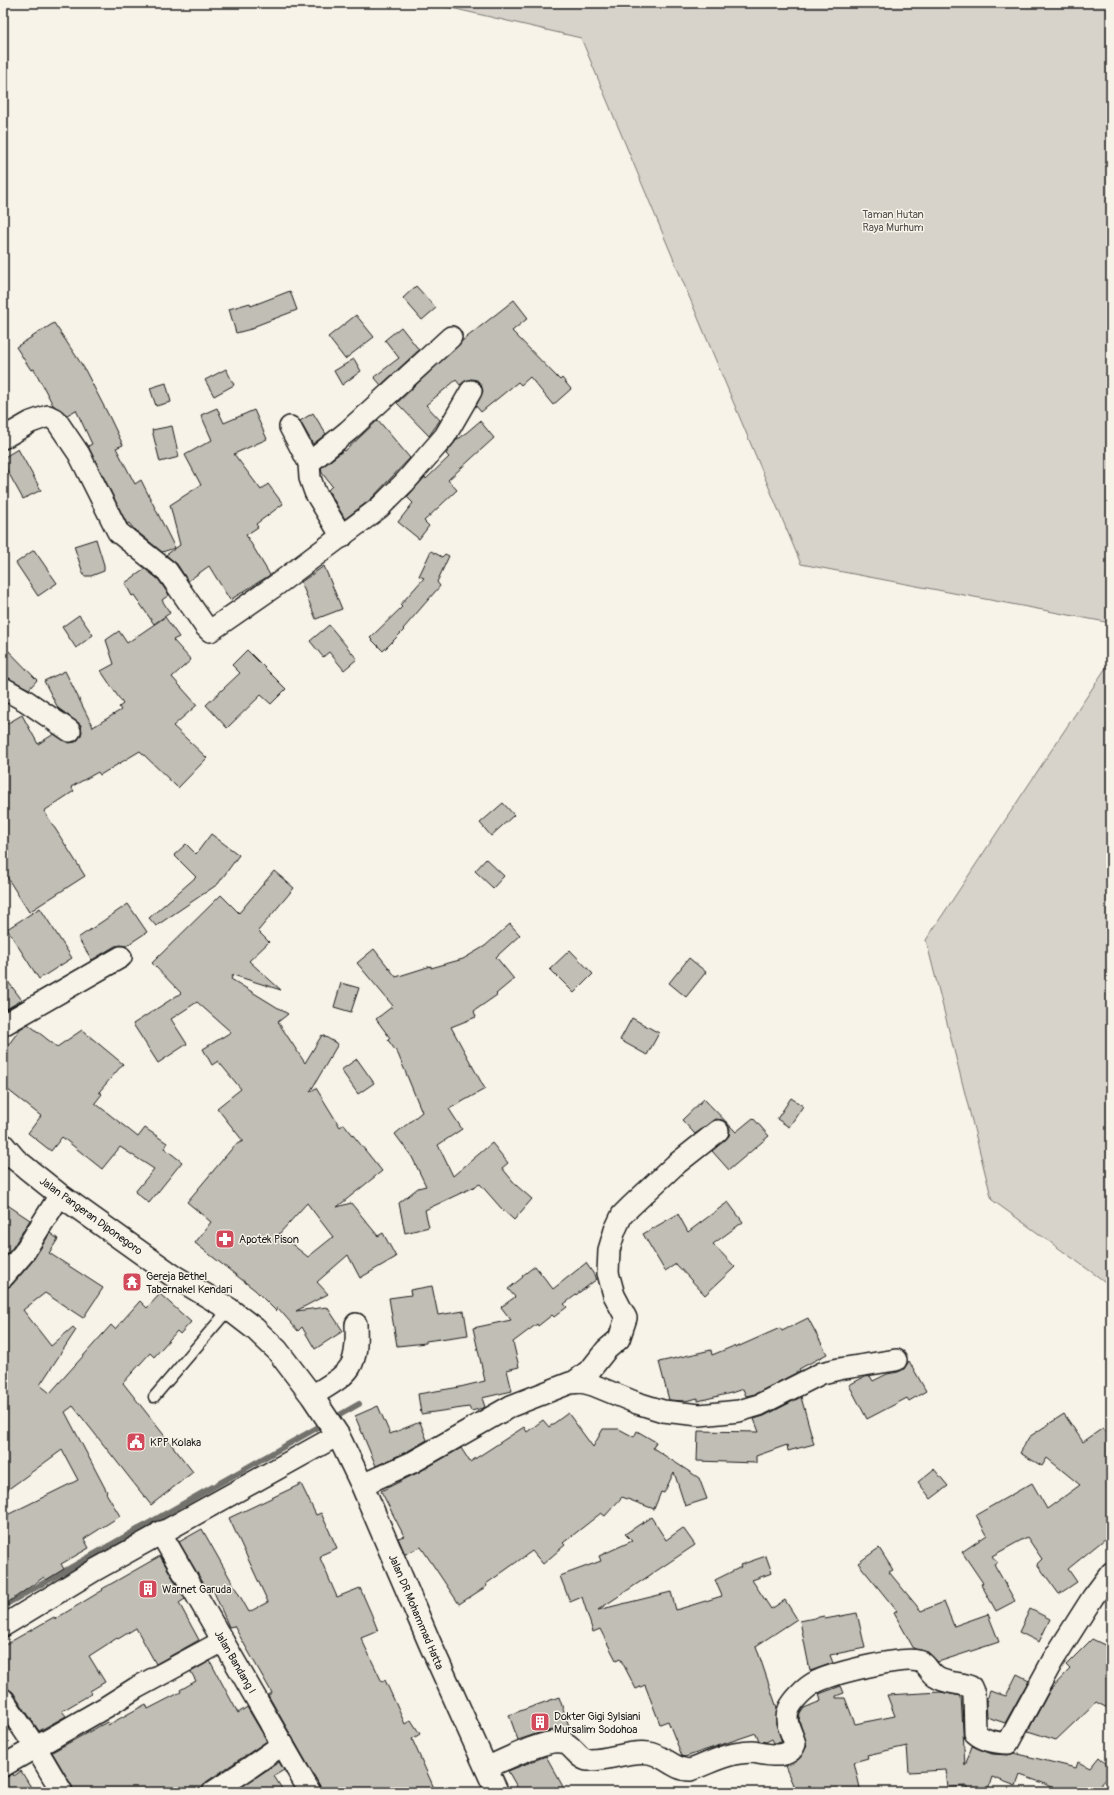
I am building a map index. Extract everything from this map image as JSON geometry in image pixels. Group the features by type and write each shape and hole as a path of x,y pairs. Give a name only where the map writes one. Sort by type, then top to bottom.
{"highway":[{"name":"Jalan Pangeran Diponegoro","path":"3,1145 15,1159 60,1195 172,1275 228,1309 255,1329 278,1350 317,1402 337,1433"},
{"name":"Jalan DR Mohammad Hatta","path":"337,1433 362,1485 428,1639 497,1792"}],"street":[{"path":"309,463 348,431 451,337"},
{"path":"3,438 37,420 48,416 54,419 79,454 118,532 167,571 209,631 219,626 342,537 379,508 445,436 471,391"},
{"path":"290,427 309,463 310,478 315,492 342,537"},
{"path":"3,688 22,698 70,731"},
{"path":"3,1025 121,957"},
{"path":"362,1485 413,1462 511,1406 574,1382 591,1369 606,1350 620,1339 626,1318 614,1294 608,1273 609,1250 615,1230 622,1215 675,1165 718,1131"},
{"path":"3,1278 23,1254 60,1195"},
{"path":"317,1402 350,1369 354,1362 357,1342 356,1324"},
{"path":"574,1382 593,1385 637,1403 663,1410 700,1415 739,1411 758,1404 822,1374 839,1369 896,1360"},
{"path":"3,1626 46,1598 160,1532 337,1433"},
{"name":"Jalan Bandang I","path":"160,1532 310,1792"},
{"path":"486,1768 522,1752 554,1742 566,1744 586,1760 648,1753 659,1756 684,1770 690,1770 732,1754 752,1752 772,1756 781,1754 789,1751 794,1744 792,1732 786,1720 788,1710 794,1701 812,1684 825,1677 897,1661 919,1661 926,1664 936,1677 971,1687 974,1694 975,1733 984,1739 1002,1744 1008,1743 1053,1660 1111,1572"},
{"path":"3,1766 106,1707 136,1688 223,1641"},
{"path":"3,1698 36,1748 62,1792"},
{"path":"213,1792 250,1768 282,1744"}],"lane":[{"path":"154,1397 228,1309"}],"green space":[{"name":"Taman Hutan Raya Murhum","path":"430,3 1111,3 1111,623 801,564 581,38"},
{"path":"1111,660 1111,1286 992,1200 926,940"}],"building":[{"path":"416,286 436,308 422,320 403,298"},
{"path":"290,291 297,310 255,326 255,328 236,333 229,309 250,303 251,306"},
{"path":"514,300 528,318 512,331 560,380 562,378 571,389 553,405 530,377 521,385 518,382 481,412 476,406 483,391 481,385 477,380 471,379 460,385 456,380 426,405 440,420 429,436 397,403 462,341"},
{"path":"356,315 374,337 345,359 328,337"},
{"path":"54,323 84,368 123,445 116,448 135,484 141,480 175,548 162,552 134,529 129,523 127,524 88,446 92,444 76,410 67,415 53,405 34,369 31,370 16,347"},
{"path":"401,327 419,350 381,385 374,377 399,358 385,340"},
{"path":"354,359 361,371 342,385 334,371"},
{"path":"226,369 234,385 214,396 205,380"},
{"path":"166,383 171,402 156,406 150,388"},
{"path":"217,408 224,423 254,410 267,439 234,454 261,490 268,484 283,504 256,524 258,527 246,535 270,575 230,600 209,566 188,581 177,564 166,555 180,545 170,505 201,485 185,455 212,440 201,415"},
{"path":"313,413 326,434 313,444 300,421"},
{"path":"378,420 410,458 371,499 345,519 328,490 332,486 322,473 321,468 344,450 345,451"},
{"path":"480,421 494,438 448,480 457,490 424,521 429,526 419,539 398,522 413,503 407,497 425,477 426,479 449,457 446,454 458,438 460,438"},
{"path":"172,426 179,457 160,462 152,430"},
{"path":"18,449 41,490 23,499 3,463 3,458"},
{"path":"96,539 104,565 104,571 91,576 84,576 74,546"},
{"path":"34,550 57,583 38,596 16,563"},
{"path":"431,551 442,557 445,554 449,556 437,582 440,586 403,629 404,630 383,651 370,638 402,607 400,605 424,578 419,576"},
{"path":"324,566 342,609 316,619 301,582"},
{"path":"145,569 158,579 169,595 162,600 170,613 154,624 134,595 132,596 125,583"},
{"path":"79,615 93,635 76,648 62,627"},
{"path":"165,617 179,637 173,640 191,660 172,677 197,705 173,726 207,758 178,788 140,751 100,775 98,772 71,787 74,791 44,811 85,876 29,912 3,871 3,726 22,715 38,744 54,734 69,743 76,742 82,732 81,725 58,708 44,681 65,671 93,727 121,710 119,707 123,704 101,671 114,664 106,640 119,631 127,643"},
{"path":"329,625 357,659 344,670 329,652 323,657 310,641"},
{"path":"3,645 37,680 29,689 3,675"},
{"path":"247,650 286,689 271,704 261,695 227,728 206,705 240,673 232,665"},
{"path":"503,803 514,815 491,836 480,823"},
{"path":"211,834 239,855 218,884 156,926 149,918 196,877 174,855 186,844 196,854"},
{"path":"486,859 504,876 493,888 475,871"},
{"path":"274,871 294,888 258,931 269,942 249,961 281,990 233,975 231,979 288,1014 278,1022 305,1063 322,1035 338,1044 310,1092 316,1088 340,1127 344,1124 382,1171 337,1207 351,1203 378,1236 383,1233 396,1257 360,1278 348,1255 317,1282 328,1294 296,1311 327,1307 343,1331 315,1349 302,1327 298,1331 278,1308 276,1311 255,1290 195,1243 211,1222 187,1202 235,1145 243,1141 217,1108 241,1089 218,1061 212,1065 203,1049 231,1032 197,1002 171,1019 187,1044 158,1063 133,1024 181,993 152,963 221,895 239,913","holes":["307,1203 333,1237 308,1257 279,1234"]},
{"path":"128,904 147,932 126,946 115,946 92,960 78,938"},
{"path":"40,908 72,958 39,979 7,929"},
{"path":"510,924 520,935 496,957 514,979 496,994 497,995 474,1011 476,1017 451,1027 485,1089 449,1109 462,1129 438,1145 453,1176 492,1143 508,1163 502,1168 517,1186 532,1199 514,1220 501,1208 480,1184 425,1210 429,1227 405,1233 399,1203 418,1188 426,1186 412,1157 395,1134 422,1112 398,1054 388,1040 390,1038 376,1019 393,1006 357,963 374,949 396,977 431,966 431,968 463,959 485,946"},
{"path":"570,950 593,974 574,993 550,969"},
{"path":"689,958 706,972 686,997 669,983"},
{"path":"3,975 22,1000 3,1011"},
{"path":"341,983 359,988 351,1012 334,1007"},
{"path":"632,1018 659,1033 647,1055 620,1040"},
{"path":"28,1024 57,1047 82,1030 123,1064 99,1092 102,1094 95,1103 138,1137 145,1128 167,1143 164,1148 182,1162 149,1203 135,1192 154,1169 120,1147 102,1169 62,1137 51,1151 28,1133 41,1116 3,1086 3,1052 20,1029"},
{"path":"357,1059 374,1083 358,1094 341,1070"},
{"path":"791,1098 803,1106 789,1127 777,1119"},
{"path":"704,1099 736,1132 753,1118 769,1136 729,1170 712,1151 729,1136 730,1129 727,1123 716,1119 695,1134 682,1120"},
{"path":"3,1202 30,1220 13,1247 3,1259"},
{"path":"728,1202 743,1222 713,1244 735,1267 705,1295 676,1264 665,1271 643,1234 678,1214 688,1232"},
{"path":"50,1233 58,1239 49,1253 103,1288 83,1318 45,1293 23,1310 51,1346 73,1327 76,1330 40,1385 50,1393 111,1325 115,1329 140,1301 147,1308 160,1294 191,1322 180,1334 177,1331 154,1357 150,1353 123,1383 193,1472 151,1505 73,1406 65,1412 107,1492 106,1493 120,1516 84,1539 89,1548 61,1564 64,1569 46,1580 44,1577 3,1606 3,1517 78,1480 62,1450 3,1493 3,1289 12,1285 32,1262"},
{"path":"586,1263 597,1279 564,1304 567,1307 554,1317 552,1315 538,1326 537,1324 513,1342 519,1367 507,1370 512,1391 482,1398 485,1407 483,1408 471,1411 469,1407 421,1414 418,1394 485,1381 473,1328 511,1320 501,1307 515,1297 508,1289 523,1277 522,1276 535,1266 553,1289"},
{"path":"432,1286 438,1315 464,1311 468,1335 426,1341 426,1343 397,1346 389,1298 411,1295 410,1290"},
{"path":"808,1318 827,1354 799,1369 800,1371 755,1394 746,1396 743,1389 698,1401 698,1398 685,1401 669,1400 659,1362 711,1350 712,1355 734,1346 735,1348 780,1328 782,1331"},
{"path":"909,1361 926,1391 909,1401 907,1398 867,1419 849,1385 864,1377 870,1376 873,1381 887,1374 898,1372 904,1369"},
{"path":"801,1397 814,1444 788,1451 787,1445 756,1456 756,1463 697,1461 698,1431 759,1432 754,1419 764,1416"},
{"path":"378,1406 390,1434 420,1422 427,1440 376,1466 355,1416"},
{"path":"568,1413 593,1447 603,1429 619,1429 634,1437 637,1431 656,1442 653,1448 699,1478 707,1499 685,1506 674,1472 664,1493 661,1492 654,1509 622,1497 605,1516 601,1513 563,1543 565,1545 543,1564 532,1551 486,1584 487,1586 459,1604 421,1547 405,1554 398,1538 404,1536 381,1491 419,1472 461,1448 470,1462 524,1427 527,1432 543,1420 549,1427"},
{"path":"1064,1414 1083,1442 1103,1428 1111,1438 1111,1534 1068,1569 1077,1582 1059,1594 1037,1564 1042,1559 1027,1537 992,1556 997,1562 994,1564 1015,1601 996,1611 981,1584 983,1583 962,1552 987,1535 976,1515 1032,1483 1047,1509 1080,1485 1047,1458 1042,1466 1020,1453 1029,1437"},
{"path":"934,1469 948,1486 931,1499 918,1482"},
{"path":"301,1484 316,1515 321,1513 337,1548 321,1555 322,1557 320,1558 337,1597 360,1588 371,1613 378,1631 361,1638 382,1682 385,1680 405,1724 411,1720 420,1734 412,1739 434,1788 432,1788 434,1792 322,1792 268,1695 272,1693 234,1626 229,1627 211,1585 206,1588 179,1542 202,1529 249,1612 268,1602 229,1518"},
{"path":"651,1517 666,1540 683,1528 695,1545 598,1610 671,1592 676,1610 722,1596 715,1580 741,1567 740,1565 766,1556 772,1573 752,1580 771,1609 785,1600 797,1619 756,1646 777,1708 776,1724 782,1742 774,1743 772,1739 766,1742 759,1741 756,1733 685,1757 682,1756 668,1721 660,1724 645,1685 636,1689 620,1658 616,1660 600,1629 593,1632 582,1597 570,1602 560,1576 601,1561 599,1556 632,1541 625,1534"},
{"path":"879,1548 893,1570 889,1572 921,1611 944,1602 954,1626 988,1614 999,1642 938,1662 928,1652 914,1649 894,1613 897,1611 858,1563"},
{"path":"160,1556 185,1599 179,1603 199,1640 156,1664 136,1628 118,1639 117,1638 89,1656 105,1682 90,1691 91,1694 62,1711 66,1716 39,1731 13,1692 3,1686 3,1646 54,1617 55,1619 103,1590 102,1589"},
{"path":"1030,1609 1050,1619 1039,1642 1019,1632"},
{"path":"857,1613 865,1648 830,1655 833,1663 810,1671 800,1621 824,1616 825,1619"},
{"path":"1092,1639 1111,1648 1111,1710 1096,1702 1056,1740 1028,1731 1050,1690 1070,1669 1066,1665"},
{"path":"210,1661 238,1713 247,1707 267,1741 206,1782 202,1790 197,1792 74,1792 52,1752 107,1722 108,1725 146,1704 148,1709 181,1692 180,1690 196,1681 191,1672"},
{"path":"1017,1674 1029,1680 1005,1723 987,1717 986,1702 990,1691 1006,1696"},
{"path":"841,1686 844,1693 836,1696 836,1698 845,1698 855,1724 895,1716 887,1695 941,1692 961,1696 965,1766 972,1746 992,1754 1008,1755 1014,1753 1076,1768 1078,1762 1090,1768 1099,1757 1111,1768 1111,1774 1094,1792 1060,1792 1043,1783 1020,1775 1016,1786 992,1777 987,1792 965,1792 967,1786 948,1787 946,1770 909,1772 907,1746 867,1755 868,1758 854,1762 861,1792 796,1792 785,1766 799,1759 807,1746 799,1720 800,1714 804,1708 821,1701 819,1694"},
{"name":"Dokter Gigi Sylsiani Mursalim Sodohoa","path":"559,1697 570,1729 565,1731 554,1730 542,1732 518,1740 509,1715"},
{"path":"546,1756 566,1792 520,1792 508,1771"},
{"path":"279,1762 284,1770 274,1776 284,1792 242,1792 240,1788"},
{"path":"21,1771 34,1792 3,1792 3,1778 13,1774 14,1776"}],"waterway":[{"path":"3,1606 359,1404"}],"place":[{"name":"Apotek Pison","path":"225,1239"},
{"name":"Gereja Bethel Tabernakel Kendari","path":"132,1282"},
{"name":"KPP Kolaka","path":"136,1442"},
{"name":"Warnet Garuda","path":"148,1589"},
{"name":"Dokter Gigi Sylsiani Mursalim Sodohoa","path":"540,1722"}]}
